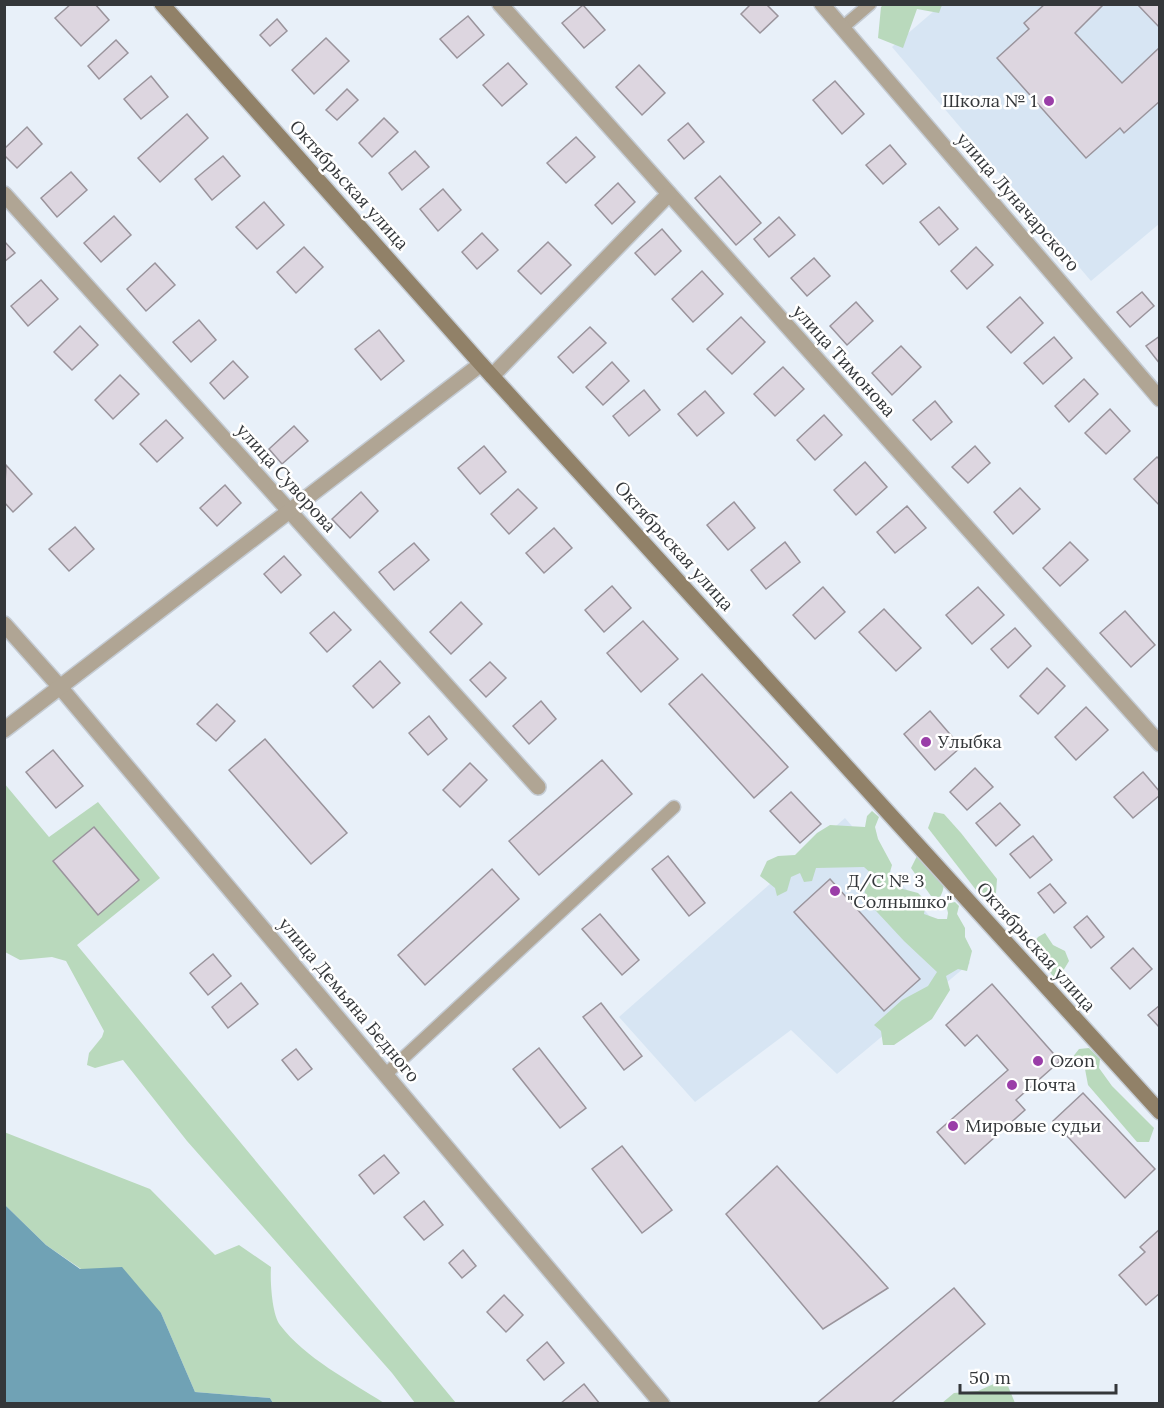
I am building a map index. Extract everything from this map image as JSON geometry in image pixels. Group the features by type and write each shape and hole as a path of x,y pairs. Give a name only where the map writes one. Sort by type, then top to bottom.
{"street":[{"name":"Октябрьская улица","path":"162,4 492,376 1160,1112"},
{"name":"улица Тимонова","path":"500,4 1160,744"},
{"name":"улица Луначарского","path":"822,4 1160,399"},
{"name":"улица Суворова","path":"4,194 538,787"},
{"path":"492,376 669,194"},
{"path":"4,730 482,364"},
{"name":"улица Демьяна Бедного","path":"4,624 60,687 662,1404"}],"lane":[{"path":"842,28 870,4"},
{"path":"386,1074 674,807"}],"shaded area":[{"name":"Школа № 1","path":"941,5 1159,5 1159,224 1091,281 892,47"},
{"name":"Д/С № 3 \"Солнышко\"","path":"845,818 970,963 837,1074 791,1030 695,1102 619,1017"}],"green space":[{"path":"883,5 942,5 939,13 917,9 903,48 878,38"},
{"path":"4,783 49,837 98,802 160,878 77,945 456,1403 415,1403 392,1373 187,1141 123,1060 95,1068 87,1065 89,1053 104,1031 66,961 52,957 20,960 5,952"},
{"path":"872,811 879,817 875,827 878,839 892,865 888,879 899,888 918,893 926,901 924,914 938,919 947,919 946,904 955,902 959,906 957,914 965,928 965,937 972,951 967,971 958,969 946,976 950,990 932,1019 894,1045 883,1045 881,1031 874,1025 902,1000 928,986 937,972 864,898 866,884 875,877 864,867 816,868 812,881 804,882 800,873 791,877 787,891 777,896 775,888 760,876 767,861 778,856 795,855 817,833 830,825 865,827 867,816"},
{"path":"934,812 944,814 997,879 996,893 983,899 928,828"},
{"path":"929,853 943,880 943,891 940,897 931,896 911,868 917,856"},
{"path":"1045,933 1053,945 1065,951 1069,961 1057,981 1031,946 1038,937"},
{"path":"1089,1048 1100,1059 1099,1068 1112,1086 1154,1128 1149,1142 1137,1142 1088,1085 1085,1069 1072,1058 1079,1049"},
{"path":"4,1132 150,1189 215,1255 239,1245 271,1267 273,1306 280,1325 290,1337 315,1358 384,1403 273,1403 270,1398 195,1392 161,1313 81,1269 46,1245 5,1205"},
{"path":"998,1382 1008,1386 1015,1403 942,1403 954,1393 978,1391"}],"water":[{"path":"5,1205 46,1245 80,1269 122,1267 161,1313 195,1392 270,1398 273,1403 5,1403"}],"building":[{"path":"71,4 95,4 109,20 81,46 55,18"},
{"path":"751,4 766,4 778,16 760,33 741,14"},
{"path":"1045,4 1104,4 1075,33 1122,83 1160,47 1160,101 1124,133 1120,128 1086,158 997,58 1029,29 1024,23"},
{"path":"1137,4 1160,4 1160,28"},
{"path":"583,5 605,30 584,48 562,23"},
{"path":"468,16 484,35 457,58 440,39"},
{"path":"277,19 287,31 270,46 260,35"},
{"path":"326,38 349,61 314,94 292,70"},
{"path":"116,40 128,53 99,79 88,66"},
{"path":"508,63 527,84 502,106 483,85"},
{"path":"639,65 665,93 642,115 616,87"},
{"path":"151,76 168,97 141,119 124,99"},
{"path":"835,81 864,114 842,134 813,100"},
{"path":"347,89 358,100 337,120 326,110"},
{"path":"187,114 208,138 160,182 138,158"},
{"path":"384,118 398,132 372,157 359,143"},
{"path":"688,123 704,142 684,159 668,140"},
{"path":"27,127 42,144 17,168 4,155 4,149"},
{"path":"576,137 595,157 566,183 547,163"},
{"path":"890,145 906,164 883,184 866,165"},
{"path":"415,151 429,167 402,190 389,173"},
{"path":"223,156 240,176 212,200 195,179"},
{"path":"71,172 87,190 57,217 41,198"},
{"path":"720,176 761,223 736,245 695,198"},
{"path":"618,183 635,202 612,224 595,205"},
{"path":"443,189 461,210 438,231 420,209"},
{"path":"264,202 284,225 257,249 236,227"},
{"path":"939,207 958,229 939,245 920,222"},
{"path":"114,216 131,235 101,262 84,243"},
{"path":"779,217 795,235 769,257 754,239"},
{"path":"662,229 681,251 655,275 635,253"},
{"path":"482,233 498,250 477,269 462,252"},
{"path":"4,241 15,253 4,262"},
{"path":"548,242 571,265 541,294 518,271"},
{"path":"304,247 323,267 296,293 277,272"},
{"path":"976,247 993,265 967,289 951,271"},
{"path":"814,258 830,276 807,296 791,278"},
{"path":"155,263 175,285 146,311 127,289"},
{"path":"702,271 723,294 693,322 672,299"},
{"path":"41,280 58,299 28,326 11,306"},
{"path":"1142,292 1154,306 1130,327 1117,312"},
{"path":"1020,297 1043,323 1011,353 987,327"},
{"path":"856,302 873,321 847,345 830,326"},
{"path":"741,317 765,342 732,374 707,349"},
{"path":"199,320 216,340 191,362 173,342"},
{"path":"80,326 98,345 72,370 54,352"},
{"path":"590,327 606,343 573,373 558,357"},
{"path":"379,330 404,361 381,380 355,349"},
{"path":"1160,336 1160,364 1146,346"},
{"path":"1054,337 1072,358 1043,384 1024,363"},
{"path":"901,346 921,367 892,395 872,373"},
{"path":"233,361 248,377 224,399 210,383"},
{"path":"612,362 629,381 603,405 586,387"},
{"path":"783,367 804,389 775,416 754,394"},
{"path":"120,375 139,394 113,419 95,400"},
{"path":"1084,379 1098,394 1069,422 1055,406"},
{"path":"644,390 660,410 629,436 613,416"},
{"path":"705,391 724,413 697,436 678,414"},
{"path":"935,401 952,422 931,440 913,420"},
{"path":"1110,409 1130,431 1106,454 1085,433"},
{"path":"824,415 842,435 815,460 797,440"},
{"path":"166,420 183,438 157,462 140,444"},
{"path":"294,426 308,441 282,464 269,449"},
{"path":"484,446 506,472 480,494 458,468"},
{"path":"975,446 990,463 968,483 952,467"},
{"path":"1157,457 1160,460 1160,506 1134,479"},
{"path":"865,462 887,487 856,515 834,490"},
{"path":"6,465 32,494 13,512 4,502"},
{"path":"225,485 241,503 217,526 200,508"},
{"path":"1020,488 1040,509 1013,534 994,512"},
{"path":"518,489 537,508 509,534 491,514"},
{"path":"361,492 378,511 350,538 332,519"},
{"path":"734,502 755,528 728,550 707,525"},
{"path":"907,506 926,528 895,553 877,532"},
{"path":"75,527 94,549 69,571 49,549"},
{"path":"554,528 572,548 544,573 526,553"},
{"path":"785,542 800,562 766,589 751,570"},
{"path":"1070,542 1088,560 1060,586 1043,568"},
{"path":"414,543 429,560 394,590 379,572"},
{"path":"284,556 301,575 281,593 264,574"},
{"path":"612,586 631,608 604,632 585,610"},
{"path":"823,587 845,612 815,639 793,615"},
{"path":"978,587 1004,615 972,644 946,615"},
{"path":"461,602 482,624 451,654 430,632"},
{"path":"884,609 921,648 896,671 859,632"},
{"path":"1125,611 1155,645 1131,667 1100,633"},
{"path":"334,612 351,630 327,652 310,633"},
{"path":"643,621 678,659 641,692 607,653"},
{"path":"1015,628 1031,646 1008,668 991,649"},
{"path":"380,661 400,683 373,708 353,686"},
{"path":"490,662 506,678 486,697 470,680"},
{"path":"1047,668 1065,686 1038,714 1020,696"},
{"path":"702,674 788,767 754,798 669,704"},
{"path":"541,701 556,719 529,744 513,726"},
{"path":"217,704 235,721 216,741 197,724"},
{"path":"1086,707 1108,730 1076,760 1055,737"},
{"path":"930,711 961,747 935,770 904,734"},
{"path":"429,716 447,739 428,755 409,733"},
{"path":"265,739 347,833 311,864 229,770"},
{"path":"53,750 83,786 56,808 26,772"},
{"path":"602,760 632,794 539,875 509,841"},
{"path":"470,763 487,780 460,807 443,790"},
{"path":"975,768 993,787 967,810 950,792"},
{"path":"1143,772 1160,795 1133,818 1114,797"},
{"path":"791,792 821,824 800,843 770,811"},
{"path":"1000,803 1020,825 996,846 976,823"},
{"path":"94,827 139,880 98,915 53,861"},
{"path":"1033,836 1052,860 1030,878 1010,854"},
{"path":"668,856 705,903 689,916 652,869"},
{"path":"492,869 519,899 425,985 398,955"},
{"path":"830,879 920,979 884,1011 794,912"},
{"path":"1050,884 1066,903 1054,913 1038,893"},
{"path":"600,914 639,960 622,975 582,929"},
{"path":"1087,916 1104,937 1091,948 1074,927"},
{"path":"1133,948 1152,969 1130,989 1111,968"},
{"path":"213,954 231,976 208,995 190,973"},
{"path":"241,983 258,1004 228,1028 212,1007"},
{"name":"Почта","path":"992,984 1060,1061 1016,1100 1025,1110 965,1164 937,1132 1008,1070 977,1035 965,1046 946,1025"},
{"path":"601,1003 642,1056 624,1070 583,1017"},
{"path":"1160,1005 1160,1028 1148,1015"},
{"path":"539,1048 586,1108 560,1128 513,1069"},
{"path":"296,1049 312,1069 298,1080 282,1060"},
{"path":"1083,1093 1155,1169 1125,1198 1053,1121"},
{"path":"622,1146 672,1210 642,1233 592,1169"},
{"path":"384,1155 399,1173 374,1194 359,1175"},
{"path":"777,1166 888,1288 823,1329 726,1214"},
{"path":"424,1201 443,1225 424,1240 404,1217"},
{"path":"1160,1229 1160,1293 1146,1305 1119,1275 1145,1252 1140,1247"},
{"path":"463,1250 476,1266 462,1278 449,1263"},
{"path":"954,1288 985,1324 890,1404 816,1404"},
{"path":"504,1295 523,1315 506,1332 487,1312"},
{"path":"547,1342 564,1363 544,1380 527,1360"},
{"path":"584,1384 600,1404 561,1404 561,1403"}],"place":[{"name":"Школа № 1","path":"1049,101"},
{"name":"Улыбка","path":"926,742"},
{"name":"Д/С № 3 \"Солнышко\"","path":"835,891"},
{"name":"Ozon","path":"1038,1061"},
{"name":"Почта","path":"1012,1085"},
{"name":"Мировые судьи","path":"953,1126"}]}
